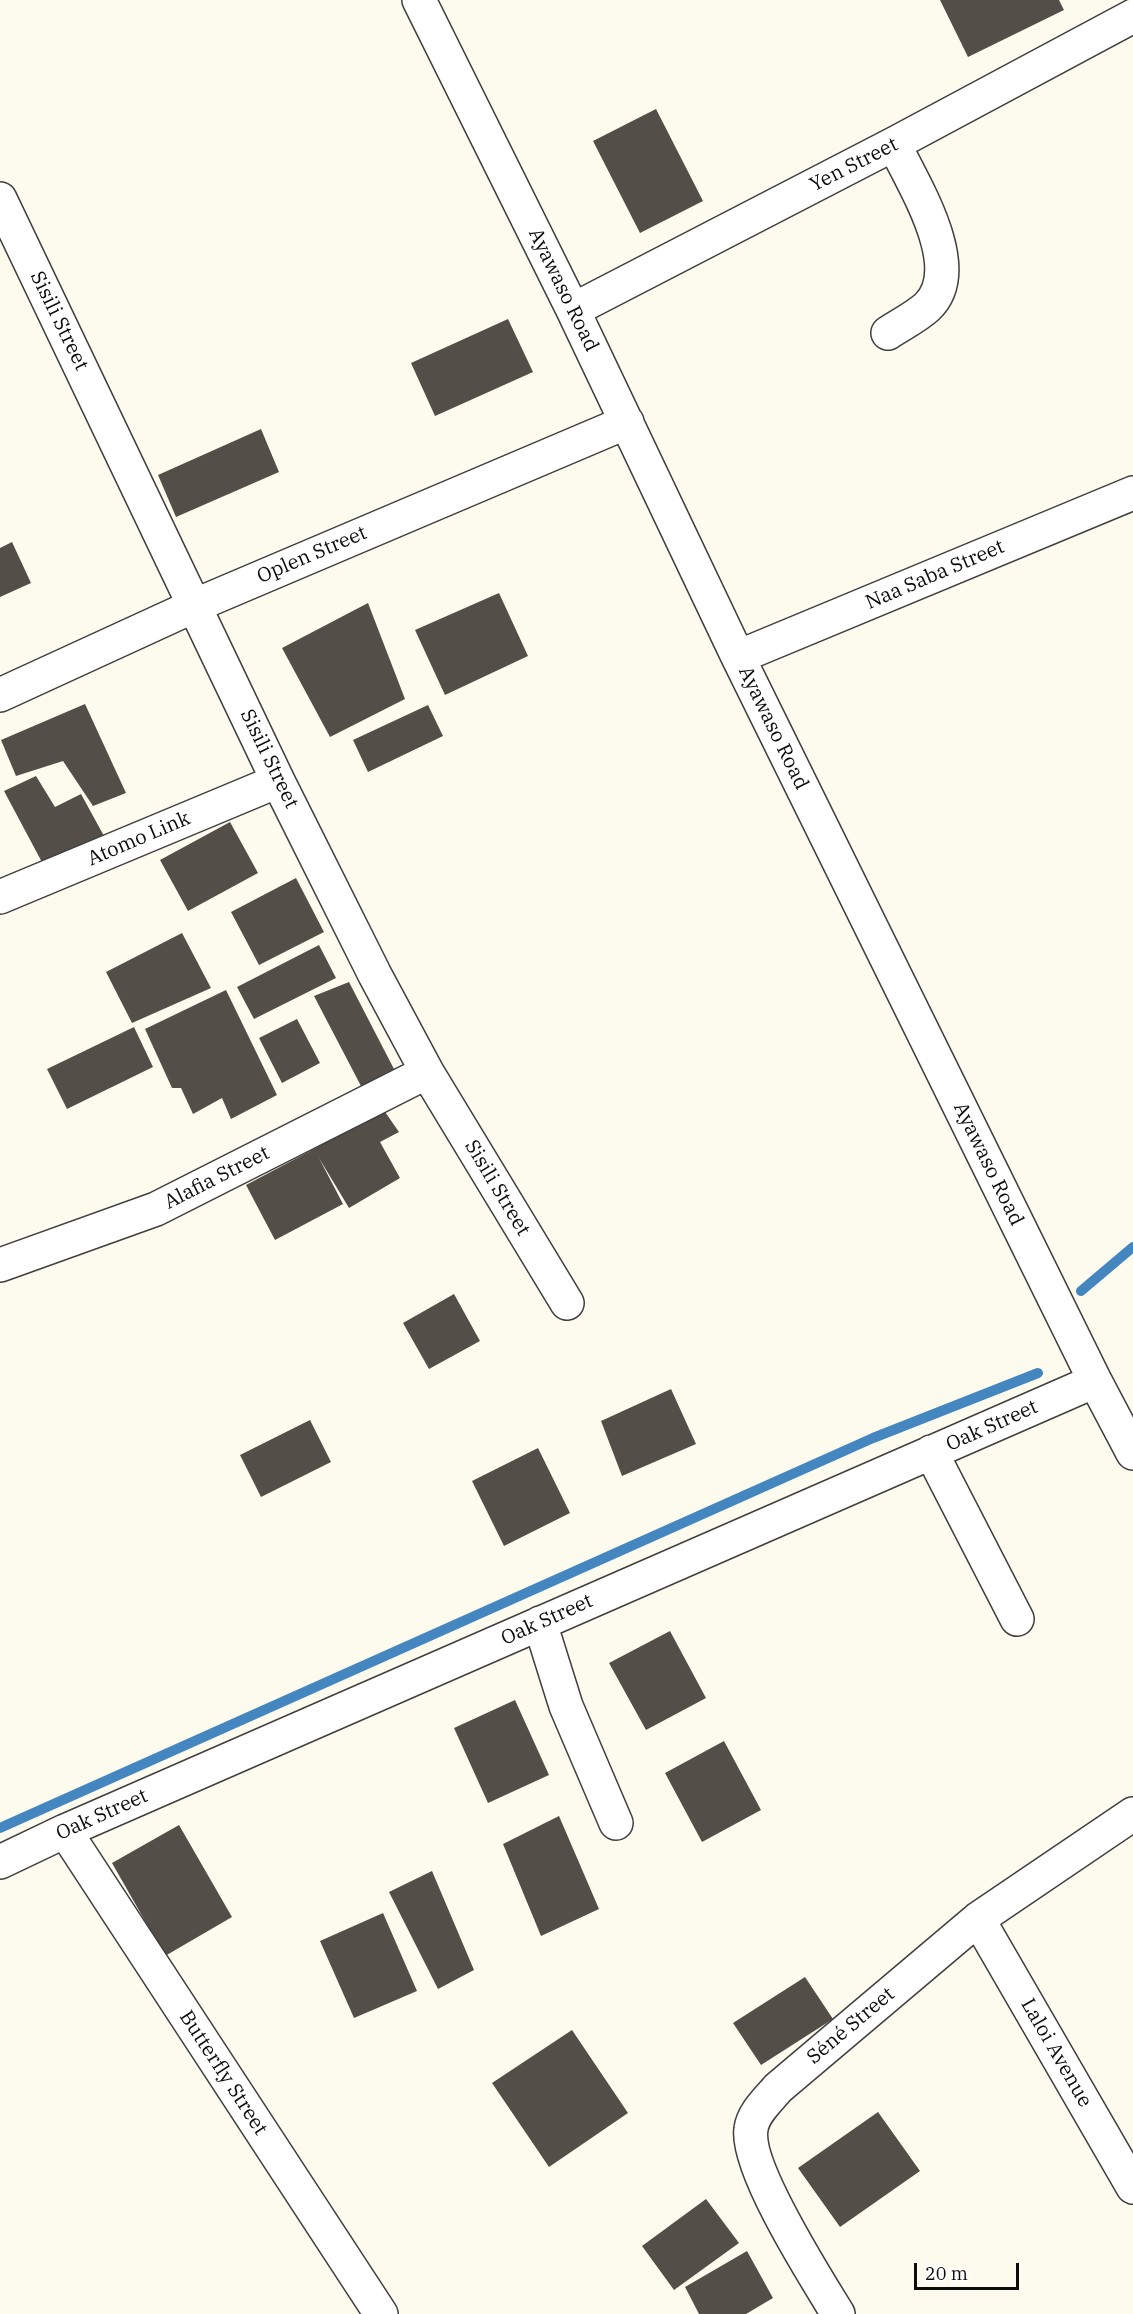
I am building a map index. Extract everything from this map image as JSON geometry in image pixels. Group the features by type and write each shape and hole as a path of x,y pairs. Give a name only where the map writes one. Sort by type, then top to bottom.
{"street":[{"name":"Ayawaso Road","path":"419,0 573,310 738,657 1133,1454"},
{"name":"Yen Street","path":"573,310 894,144 1133,16"},
{"path":"888,333 927,307 937,292 943,272 941,249 933,226 894,144"},
{"name":"Sisili Street","path":"0,199 278,780 375,975 427,1072 567,1303"},
{"name":"Oplen Street","path":"0,695 196,605 627,422"},
{"name":"Naa Saba Street","path":"738,657 1133,494"},
{"name":"Atomo Link","path":"0,897 278,780"},
{"name":"Alafia Street","path":"0,1265 156,1209 427,1072"},
{"name":"Oak Street","path":"0,1862 65,1831 1095,1381"},
{"path":"931,1452 1017,1619"},
{"path":"540,1623 566,1706 616,1822"},
{"name":"Séné Street","path":"838,2314 805,2259 757,2169 751,2146 751,2128 758,2112 778,2088 978,1919 1133,1814"},
{"name":"Butterfly Street","path":"65,1831 381,2314"},
{"name":"Laloi Avenue","path":"978,1919 1133,2187"}],"building":[{"path":"940,0 1059,0 1064,10 968,57"},
{"path":"656,109 703,201 640,233 593,141"},
{"path":"508,319 533,372 435,416 411,363"},
{"path":"261,429 279,472 176,517 158,475"},
{"path":"12,542 31,583 0,597 0,548"},
{"path":"499,593 528,656 445,695 415,630"},
{"path":"368,603 405,699 330,737 282,648"},
{"path":"85,704 126,793 93,806 63,761 16,776 1,740"},
{"path":"428,705 443,736 368,772 353,740"},
{"path":"36,776 55,807 81,794 104,836 44,866 4,791"},
{"path":"230,822 258,873 188,911 160,860"},
{"path":"296,878 324,932 259,965 231,912"},
{"path":"182,933 211,988 132,1023 106,972"},
{"path":"319,945 336,978 254,1019 237,987"},
{"path":"349,982 394,1069 361,1086 314,996"},
{"path":"226,990 277,1095 231,1119 222,1098 193,1114 181,1088 172,1088 145,1029"},
{"path":"297,1019 320,1063 282,1083 259,1038"},
{"path":"134,1027 153,1067 67,1109 47,1069"},
{"path":"383,1109 399,1132 380,1142 400,1178 349,1208 319,1158 343,1204 275,1240 246,1185"},
{"path":"454,1294 480,1341 429,1369 403,1323"},
{"path":"671,1389 696,1444 622,1476 601,1421"},
{"path":"310,1420 331,1462 261,1497 240,1455"},
{"path":"538,1448 570,1513 504,1546 472,1481"},
{"path":"670,1631 706,1698 646,1730 609,1663"},
{"path":"515,1700 549,1775 488,1803 454,1728"},
{"path":"724,1741 761,1810 702,1842 665,1773"},
{"path":"559,1816 599,1909 541,1936 503,1844"},
{"path":"179,1825 232,1917 165,1956 112,1863"},
{"path":"432,1871 474,1970 438,1989 389,1892"},
{"path":"383,1913 417,1991 354,2018 320,1941"},
{"path":"805,1977 833,2019 761,2065 733,2023"},
{"path":"572,2030 628,2113 549,2167 492,2083"},
{"path":"878,2112 920,2171 840,2227 798,2168"},
{"path":"706,2199 739,2243 674,2290 642,2246"},
{"path":"747,2251 773,2298 746,2314 699,2314 685,2287"}],"waterway":[{"path":"1081,1291 1133,1247"},
{"path":"0,1828 873,1438 1038,1373"}]}
